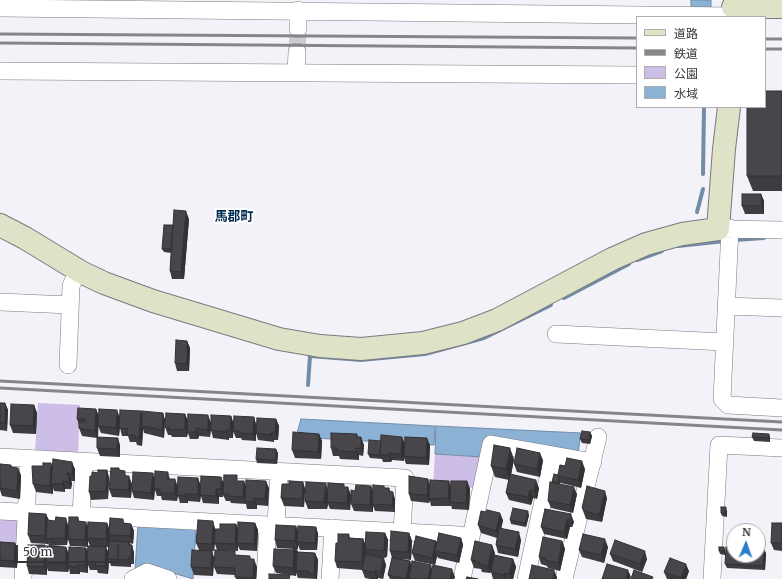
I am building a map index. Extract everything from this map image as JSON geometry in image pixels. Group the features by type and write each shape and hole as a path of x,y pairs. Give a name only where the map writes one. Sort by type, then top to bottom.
{"street":[{"path":"0,8 733,10 782,8"},
{"path":"298,10 298,29"},
{"path":"296,73 297,52"},
{"path":"0,71 636,75"},
{"path":"729,108 723,157 727,306 722,399 728,405 782,408"},
{"path":"0,225 25,238 78,270 128,293 279,339 327,347 382,348 423,343 463,333 514,312 629,251 670,237 724,228 782,230"},
{"path":"68,365 72,282 78,270"},
{"path":"0,302 70,305"},
{"path":"727,306 782,308"},
{"path":"556,334 725,342"},
{"path":"564,579 598,437"},
{"path":"462,579 492,444 593,462"},
{"path":"712,579 719,445 782,448"},
{"path":"526,579 553,455"},
{"path":"0,457 405,478 402,532"},
{"path":"23,579 29,459"},
{"path":"81,515 84,462"},
{"path":"265,579 279,472"},
{"path":"0,511 333,528 460,535 472,537"},
{"path":"330,579 333,528"},
{"path":"133,579 147,572 168,579"}],"green space":[{"path":"38,403 80,405 78,455 35,453"},
{"path":"435,454 483,457 476,488 433,486"},
{"path":"0,517 17,518 20,522 19,548 0,547"}],"water":[{"path":"691,0 711,0 711,8 691,8"},
{"path":"301,419 435,426 434,445 296,437"},
{"path":"436,426 581,433 578,453 483,457 435,454"},
{"path":"138,525 196,528 193,579 147,565 135,570"}],"building":[{"path":"766,91 782,91 782,176 747,176 747,108 766,108"},
{"path":"742,194 761,194 762,206 742,206"},
{"path":"174,210 186,211 181,272 170,271"},
{"path":"164,225 173,225 171,249 162,249"},
{"path":"176,340 187,341 187,364 175,363"},
{"path":"0,403 5,403 5,423 0,423"},
{"path":"11,404 34,405 33,426 10,425"},
{"path":"78,408 96,409 95,431 79,428 79,422 85,422 85,419 77,419"},
{"path":"99,409 117,410 116,428 98,426"},
{"path":"120,410 141,411 139,438 135,438 135,435 127,435 128,429 119,428"},
{"path":"142,411 163,413 162,430 142,426"},
{"path":"166,413 185,414 185,429 169,430 169,427 165,427"},
{"path":"188,414 208,415 208,430 196,428 196,432 187,432"},
{"path":"211,415 231,416 230,430 226,430 226,432 211,430"},
{"path":"234,416 254,417 253,434 233,431"},
{"path":"257,418 276,419 275,433 271,433 271,435 256,433"},
{"path":"582,431 590,432 589,440 580,439"},
{"path":"293,432 319,434 318,452 292,450"},
{"path":"331,433 357,434 357,437 361,437 361,448 356,448 356,452 337,451 337,448 331,448"},
{"path":"753,433 769,434 768,438 752,437"},
{"path":"381,435 402,437 401,454 389,453 389,455 380,455"},
{"path":"97,437 118,438 117,449 97,448"},
{"path":"405,437 427,438 426,458 404,456"},
{"path":"369,440 381,441 380,455 368,454"},
{"path":"494,445 510,448 506,469 491,466"},
{"path":"257,448 276,449 276,460 256,459"},
{"path":"517,448 540,453 537,469 514,464"},
{"path":"567,458 582,461 578,480 558,476 560,465 565,466"},
{"path":"53,459 72,462 72,474 67,473 67,475 69,475 69,482 63,481 62,484 51,484"},
{"path":"43,463 51,463 50,486 33,484 32,466 43,466"},
{"path":"0,464 11,465 10,467 18,468 17,491 0,488"},
{"path":"111,468 119,468 119,470 125,471 125,476 129,476 128,490 109,489"},
{"path":"98,470 107,470 106,491 89,492 90,476 92,476 92,472 98,473"},
{"path":"155,471 168,472 167,479 175,479 175,493 160,493 160,489 154,489"},
{"path":"133,472 153,473 151,493 132,491"},
{"path":"510,474 536,480 534,491 530,490 528,497 506,493"},
{"path":"554,474 558,475 558,483 552,482"},
{"path":"224,475 237,475 237,481 244,481 243,497 228,496 228,494 223,494"},
{"path":"201,476 221,477 221,489 216,489 216,496 200,495"},
{"path":"409,476 428,479 427,495 409,494"},
{"path":"178,477 198,478 198,494 185,494 185,496 177,495"},
{"path":"246,480 266,481 265,499 254,498 254,502 245,501"},
{"path":"430,480 449,481 448,498 429,499"},
{"path":"289,481 303,482 302,499 281,498 282,484 289,484"},
{"path":"451,481 467,481 466,503 450,502"},
{"path":"306,482 326,483 324,502 305,501"},
{"path":"550,482 574,487 570,505 548,501"},
{"path":"328,483 344,484 344,487 348,487 347,503 327,502"},
{"path":"356,485 371,486 370,505 351,504 351,490 355,491"},
{"path":"373,485 384,486 384,488 389,488 389,491 393,492 392,505 372,504"},
{"path":"587,486 605,491 599,515 584,511 582,508"},
{"path":"721,507 726,507 725,513 721,513"},
{"path":"513,508 528,511 525,523 510,520"},
{"path":"545,509 571,514 570,520 567,519 564,532 541,527"},
{"path":"487,510 500,513 496,531 478,525 481,511 486,512"},
{"path":"29,513 46,514 45,536 28,535"},
{"path":"56,517 66,518 65,538 46,539 47,520 55,521"},
{"path":"69,517 78,517 78,521 86,522 85,540 68,539"},
{"path":"110,518 123,519 123,523 131,524 130,536 109,535"},
{"path":"198,520 213,521 212,544 196,543"},
{"path":"88,522 107,523 106,539 87,538"},
{"path":"238,522 255,523 254,544 237,543"},
{"path":"772,523 782,523 782,543 771,543"},
{"path":"220,524 236,524 235,544 214,543 215,529 220,529"},
{"path":"276,525 296,526 295,541 275,540"},
{"path":"298,526 316,527 315,543 297,542"},
{"path":"499,528 519,532 515,549 496,545"},
{"path":"391,531 409,533 408,552 390,551"},
{"path":"366,532 385,533 384,550 380,551 365,549"},
{"path":"439,533 461,538 457,555 435,551"},
{"path":"338,534 349,534 348,538 363,539 362,562 335,561"},
{"path":"583,534 605,539 601,555 579,550"},
{"path":"416,536 436,541 432,558 412,553"},
{"path":"543,537 562,541 558,563 539,557"},
{"path":"615,540 645,551 640,564 610,554"},
{"path":"109,541 129,542 129,545 132,545 131,557 128,557 128,560 108,559"},
{"path":"475,541 492,545 488,566 471,560"},
{"path":"0,542 15,543 14,561 0,560"},
{"path":"28,545 45,545 44,567 27,566"},
{"path":"47,546 66,547 66,564 46,563"},
{"path":"88,546 106,547 105,566 96,566 96,563 87,562"},
{"path":"69,547 86,548 85,565 77,565 77,567 68,566"},
{"path":"719,547 724,547 724,551 719,551"},
{"path":"726,547 726,563 763,563 763,566 725,564"},
{"path":"274,549 294,550 293,568 273,566"},
{"path":"192,550 212,551 211,568 191,567"},
{"path":"215,550 235,551 235,555 250,556 250,559 254,559 253,578 235,577 235,568 214,567"},
{"path":"297,552 315,553 314,574 309,574 309,571 296,571"},
{"path":"365,554 383,558 381,572 375,570 375,573 362,570"},
{"path":"494,555 513,559 509,574 505,573 504,575 491,572"},
{"path":"392,558 410,561 406,579 388,575"},
{"path":"670,558 686,564 681,578 664,572"},
{"path":"412,561 431,565 428,579 409,578"},
{"path":"607,564 628,570 626,579 602,579"},
{"path":"433,565 452,569 450,579 430,579"},
{"path":"532,565 554,570 553,579 529,579"},
{"path":"634,570 653,577 652,579 631,579"},
{"path":"269,574 290,575 289,579 269,579"},
{"path":"467,577 478,579 466,579"}],"waterway":[{"path":"703,174 704,108"},
{"path":"697,212 703,189"},
{"path":"735,240 764,238"},
{"path":"678,246 725,241"},
{"path":"637,260 662,251"},
{"path":"564,298 629,264"},
{"path":"308,385 310,356 361,360 425,354 484,338 551,305"}],"tunnel":[{"path":"297,52 298,29"}],"railway":[{"path":"0,34 636,38"},
{"path":"766,39 782,39"},
{"path":"0,43 636,48"},
{"path":"766,49 782,49"},
{"path":"0,381 782,422"},
{"path":"0,388 782,430"}],"district":[{"name":"馬郡町","path":"234,217"}]}
